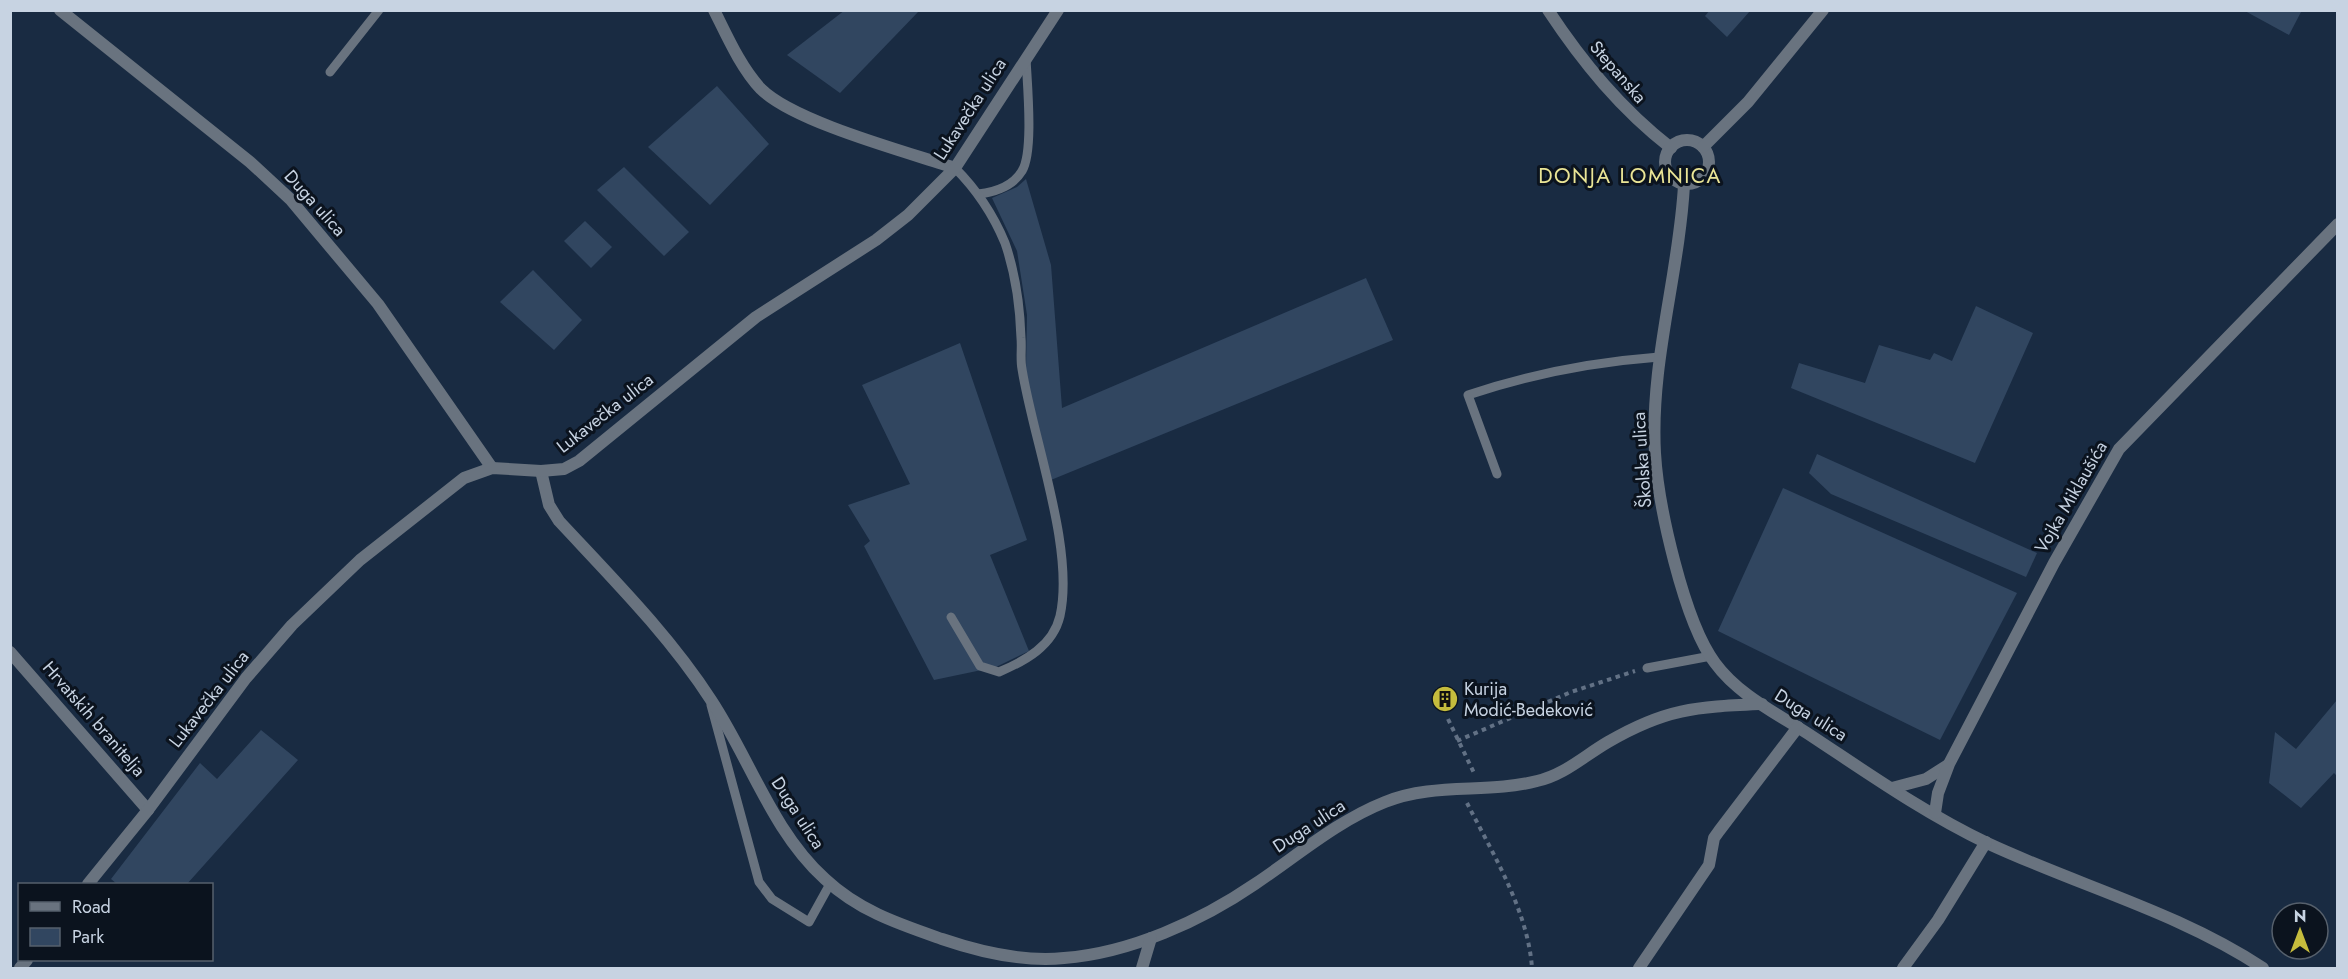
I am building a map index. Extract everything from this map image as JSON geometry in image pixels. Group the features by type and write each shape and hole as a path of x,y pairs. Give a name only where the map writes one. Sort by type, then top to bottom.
{"street":[{"name":"Duga ulica","path":"60,10 250,162 290,199 378,304 492,468"},
{"path":"714,10 737,53 761,89 799,113 955,168"},
{"name":"Lukavečka ulica","path":"90,883 148,810 214,719 292,625 360,560 414,515 464,478 492,468 541,471 564,469 579,461 756,317 876,240 908,214 955,168 1058,10"},
{"name":"Stepanska","path":"1548,10 1587,66 1622,107 1671,148"},
{"path":"1703,147 1748,102 1823,10"},
{"path":"1683,141 1690,141 1703,147 1709,160 1705,176 1700,181 1684,185 1677,182 1666,170 1666,154 1683,141"},
{"name":"Školska ulica","path":"1684,185 1681,229 1659,357 1654,421 1662,508 1696,629 1711,656 1733,683 1762,704"},
{"name":"Vojka Miklaušića","path":"1935,813 1938,793 1949,764 2054,563 2119,449 2337,224"},
{"name":"Duga ulica","path":"541,471 549,505 559,521 647,617 708,695 797,851 853,903 885,919 955,943 1007,956 1065,958 1151,938 1192,921 1252,886 1351,818 1387,801 1427,790 1480,788 1539,781 1564,772 1607,743 1672,712 1697,706 1762,704 1892,788 1986,842 2147,908 2231,948 2264,969"},
{"name":"Hrvatskih branitelja","path":"10,652 148,810"},
{"path":"1639,969 1709,865 1714,838 1798,728"},
{"path":"1892,788 1926,779 1949,764"},
{"path":"1903,969 1938,920 1986,842"},
{"path":"1142,969 1151,938"}],"lane":[{"path":"330,72 379,10"},
{"path":"978,194 993,192 1010,184 1022,171 1028,155 1026,57"},
{"path":"951,617 980,666 999,672 1028,660 1046,642 1059,618 1064,582 1053,514 1022,368 1021,336 1013,278 999,229 978,194 955,168"},
{"path":"1497,474 1468,395 1541,374 1606,362 1659,357"},
{"path":"1647,668 1711,656"},
{"path":"708,695 763,888 772,899 809,922 830,884"}],"path":[{"path":"1457,741 1571,692 1647,668"},
{"path":"1448,719 1480,788"},
{"path":"1459,789 1514,899 1530,947 1532,969"}],"green space":[{"path":"845,10 919,11 840,93 787,55"},
{"path":"1710,10 1750,11 1727,37 1705,16"},
{"path":"2298,10 2301,12 2289,35 2245,11"},
{"path":"717,86 769,144 710,205 648,147"},
{"path":"624,167 689,232 664,256 597,190"},
{"path":"1026,179 1051,265 1062,408 1366,278 1393,340 1046,482 1026,369 1027,315 1017,251 992,198 1017,187"},
{"path":"585,221 612,247 591,268 564,241"},
{"path":"533,270 582,320 554,350 500,302"},
{"path":"1976,306 2033,333 1975,463 1791,388 1799,363 1865,383 1879,345 1930,360 1934,353 1952,361"},
{"path":"960,343 1027,540 990,555 1029,651 996,667 934,680 864,546 870,541 848,505 910,484 862,385"},
{"path":"1817,454 2037,553 2026,577 1831,494 1809,473"},
{"path":"1783,488 2017,593 1940,740 1718,631"},
{"path":"2337,700 2337,776 2334,773 2301,808 2269,783 2275,732 2296,749"},
{"path":"261,730 298,760 188,883 116,883 111,879 200,763 217,779"}],"place":[{"name":"Kurija Modić-Bedeković","path":"1445,699"}],"district":[{"name":"DONJA LOMNICA","path":"1630,176"}]}
